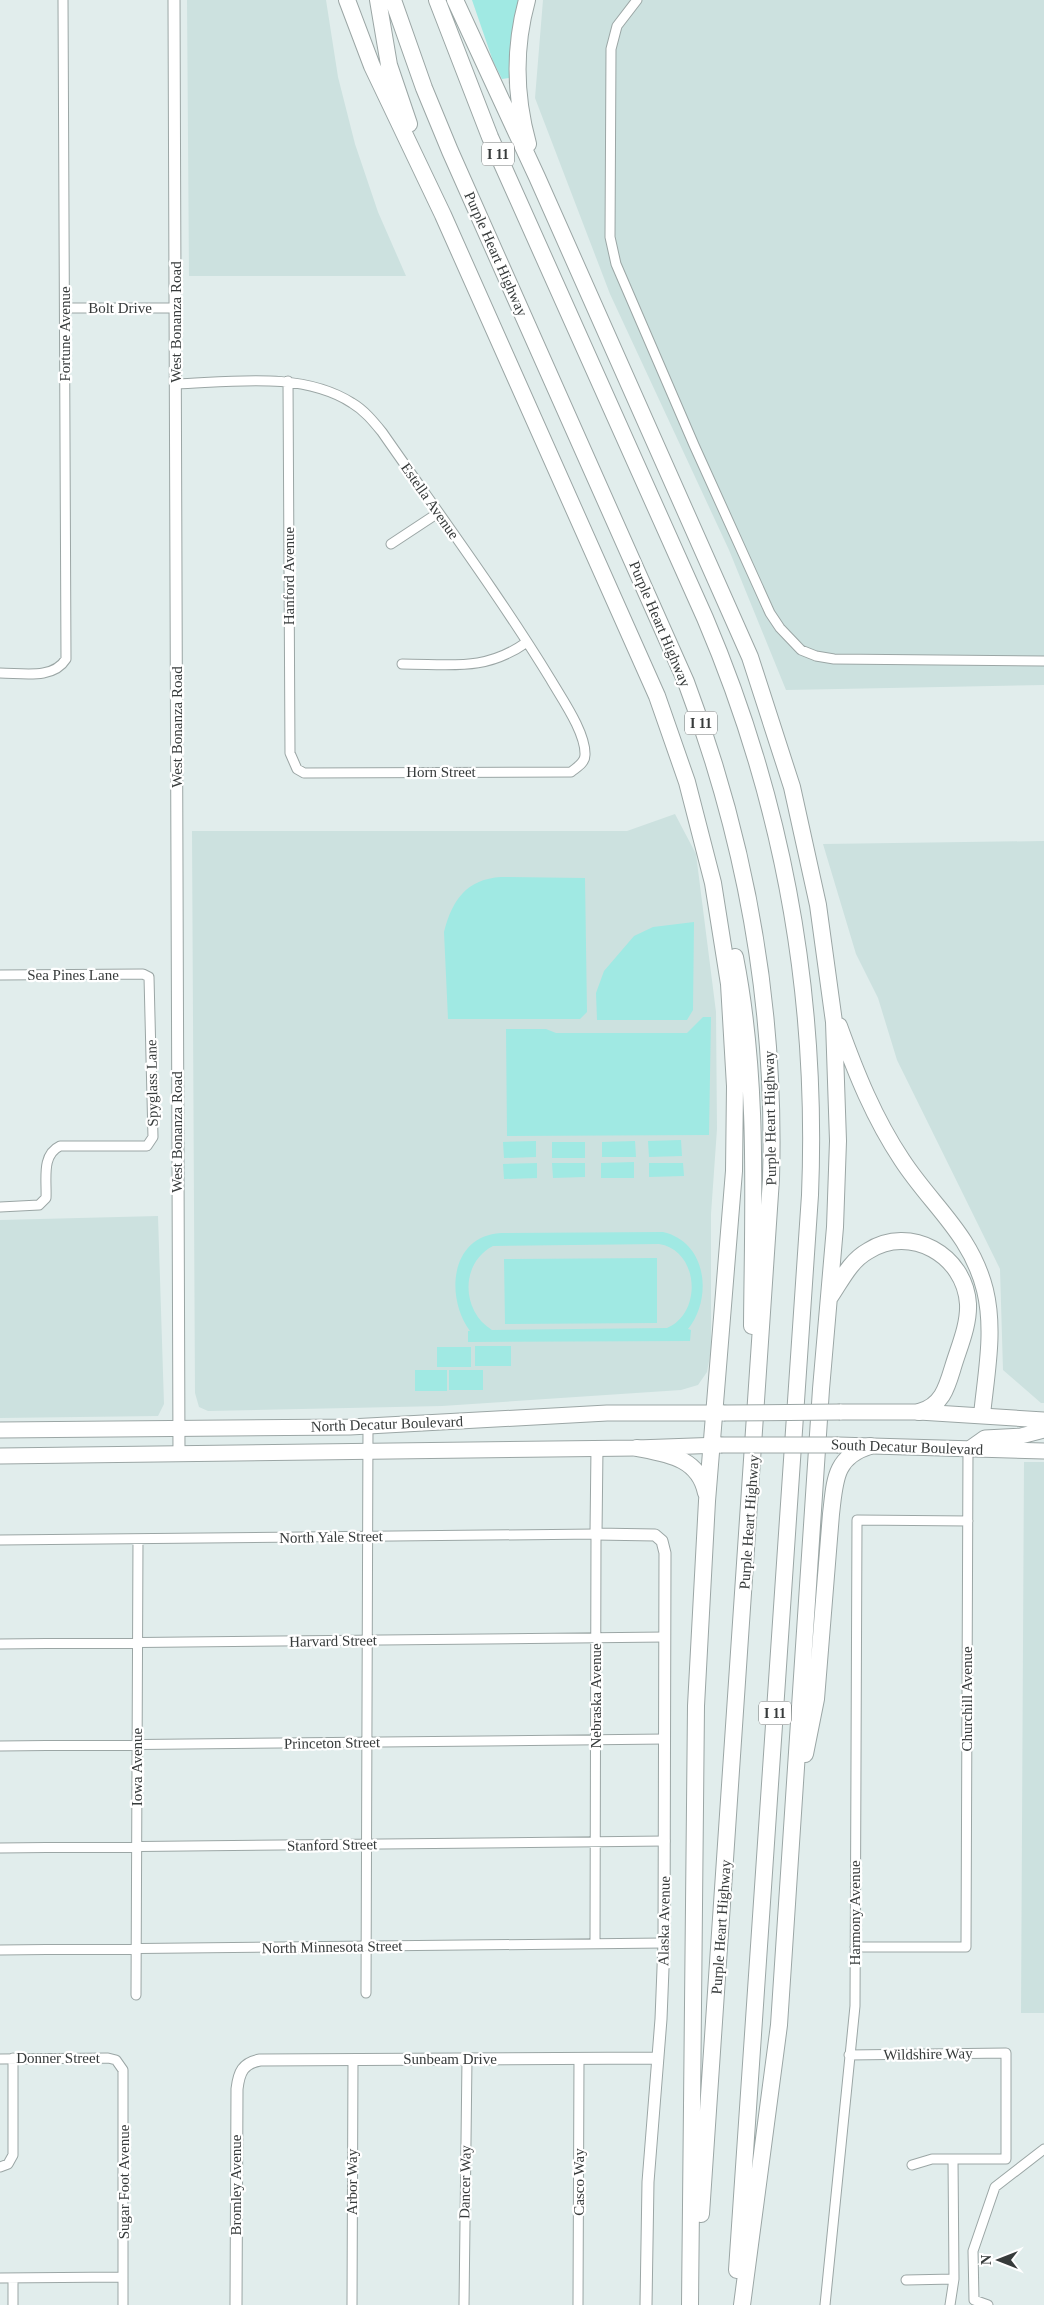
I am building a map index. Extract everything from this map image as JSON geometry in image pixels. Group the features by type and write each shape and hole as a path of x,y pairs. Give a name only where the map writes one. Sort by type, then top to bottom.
{"highway":[{"path":"347,0 375,73 443,215 657,696 687,782 713,883 730,993 736,1103 732,1196 717,1444 707,1501 695,1746 690,2305"},
{"path":"378,0 389,65 443,215"},
{"name":"Purple Heart Highway","path":"393,0 424,88 450,151 679,665 714,760 736,842 751,909 762,984 772,1111 771,1196 695,2305"},
{"name":"I 11","path":"437,0 490,137 705,618 730,681 754,754 774,826 789,892 802,975 810,1084 810,1195 735,2305"},
{"path":"455,0 537,177 730,610 762,689 785,762 805,837 824,937 832,1005 837,1082 838,1150 779,2025 742,2305"},
{"path":"526,0 519,42 518,84 525,132 537,177"},
{"path":"713,883 727,915 739,976 747,1031 752,1094 754,1171 750,1501"},
{"path":"832,1005 859,1081 883,1129 912,1174 962,1235 977,1264 986,1292 989,1320 982,1415"},
{"path":"829,1300 856,1260 880,1244 900,1241 920,1243 938,1252 953,1266 961,1278 967,1296 966,1326 944,1393 936,1404 919,1412"},
{"path":"793,1818 816,1699 835,1485 845,1459 853,1452 870,1446"},
{"path":"637,1448 673,1456 692,1466 703,1481 707,1501"}],"main road":[{"name":"North Decatur Boulevard","path":"0,1430 368,1427 599,1413 919,1412"},
{"path":"919,1412 1044,1420"},
{"path":"968,1450 978,1433 982,1415"},
{"path":"968,1450 985,1438 1021,1436 1044,1430"},
{"name":"North Decatur Boulevard","path":"0,1456 637,1448 717,1444 770,1445"},
{"name":"South Decatur Boulevard","path":"770,1445 1044,1451"}],"street":[{"name":"Fortune Avenue","path":"0,673 47,674 62,666 66,659 63,0"},
{"name":"West Bonanza Road","path":"174,0 178,1454"},
{"path":"637,0 617,26 611,48 610,237 616,264 694,446 762,596 780,628 801,650 834,659 1044,661"},
{"name":"Bolt Drive","path":"65,308 176,308"},
{"name":"Estella Avenue","path":"176,384 288,381 321,388 351,402 364,412 382,432 527,642 565,704 583,740 586,756 583,762"},
{"name":"Hanford Avenue","path":"288,381 290,753 297,769"},
{"path":"391,544 438,513"},
{"path":"402,664 476,664 493,661 527,642"},
{"name":"Horn Street","path":"297,769 304,773 572,772 583,762"},
{"name":"Sea Pines Lane","path":"0,975 145,975"},
{"name":"Spyglass Lane","path":"0,1206 39,1205 46,1198 47,1157 52,1150 60,1146 146,1146 152,1141 154,1137 150,981 145,975"},
{"path":"366,1994 368,1427"},
{"name":"Nebraska Avenue","path":"595,1944 596,1448"},
{"name":"Churchill Avenue","path":"855,1947 966,1948 968,1450"},
{"name":"Harmony Avenue","path":"825,2305 855,2006 857,1520 968,1520"},
{"name":"North Yale Street","path":"0,1540 596,1534 651,1534 660,1539"},
{"name":"Iowa Avenue","path":"136,1996 138,1539"},
{"name":"Alaska Avenue","path":"646,2305 648,2177 658,2058 664,1944 665,1553 660,1539"},
{"name":"Harvard Street","path":"0,1644 665,1637"},
{"name":"Princeton Street","path":"0,1746 665,1739"},
{"name":"Stanford Street","path":"0,1848 665,1841"},
{"name":"North Minnesota Street","path":"0,1950 664,1944"},
{"name":"Wildshire Way","path":"849,2055 1006,2052 1006,2159 953,2159"},
{"name":"Donner Street","path":"0,2058 108,2058 116,2060"},
{"path":"4,2166 13,2155 13,2058"},
{"name":"Casco Way","path":"578,2305 579,2058"},
{"name":"Sunbeam Drive","path":"244,2066 260,2060 658,2058"},
{"name":"Dancer Way","path":"464,2305 467,2059"},
{"name":"Sugar Foot Avenue","path":"116,2060 123,2070 124,2081 123,2305"},
{"name":"Arbor Way","path":"352,2305 353,2060"},
{"name":"Bromley Avenue","path":"236,2305 237,2089 240,2073 244,2066"},
{"path":"988,2305 974,2300 973,2252 995,2187 1044,2149"},
{"path":"912,2165 932,2159 953,2159 954,2279 950,2305"},
{"path":"0,2278 123,2277"},
{"path":"12,2305 13,2278"},
{"path":"906,2280 954,2279"}],"shaded area":[{"path":"187,0 326,0 338,77 355,144 378,212 406,276 189,276"},
{"path":"472,0 520,0 511,44 509,78 502,79 493,61"},
{"path":"543,0 1044,0 1044,685 786,690 729,550 610,294 535,98"},
{"path":"675,814 696,854 716,1012 717,1129 711,1214 711,1350 707,1372 698,1385 681,1390 442,1406 208,1411 199,1407 195,1393 192,831 627,831"},
{"path":"1044,841 1044,1403 1041,1403 1003,1370 1000,1269 897,1060 878,998 856,954 823,844"},
{"path":"501,877 585,878 587,1012 580,1019 448,1019 444,932 447,921 457,901 470,887 479,882"},
{"path":"694,922 693,1010 687,1020 597,1020 596,993 604,971 634,936 653,927"},
{"path":"703,1017 711,1017 709,1135 507,1136 506,1029 546,1029 556,1033 687,1033"},
{"path":"681,1140 682,1156 649,1157 648,1141"},
{"path":"536,1141 536,1157 504,1158 503,1142"},
{"path":"635,1141 636,1157 602,1157 602,1142"},
{"path":"552,1142 585,1142 585,1158 552,1158"},
{"path":"634,1162 634,1178 601,1178 601,1163"},
{"path":"537,1163 537,1178 504,1179 503,1164"},
{"path":"552,1163 585,1163 585,1177 553,1178"},
{"path":"649,1163 683,1163 684,1176 649,1177"},
{"path":"158,1216 164,1404 158,1416 0,1418 0,1220"},
{"path":"663,1232 678,1238 689,1247 697,1259 703,1287 701,1302 696,1316 688,1329 691,1330 690,1341 468,1342 468,1331 470,1331 462,1317 457,1302 455,1286 457,1270 462,1256 471,1245 484,1237 501,1233","holes":["659,1244 672,1249 682,1258 689,1269 692,1283 687,1309 679,1320 667,1328 492,1330 482,1322 474,1311 470,1300 468,1287 470,1275 482,1254 493,1246"]},
{"path":"657,1258 657,1323 505,1324 504,1259"},
{"path":"475,1346 511,1346 511,1366 475,1366"},
{"path":"437,1347 471,1347 471,1367 437,1367"},
{"path":"415,1370 447,1370 447,1391 415,1391"},
{"path":"449,1370 483,1370 483,1390 449,1390"},
{"path":"1024,1462 1044,1462 1044,2013 1021,2013"}]}
